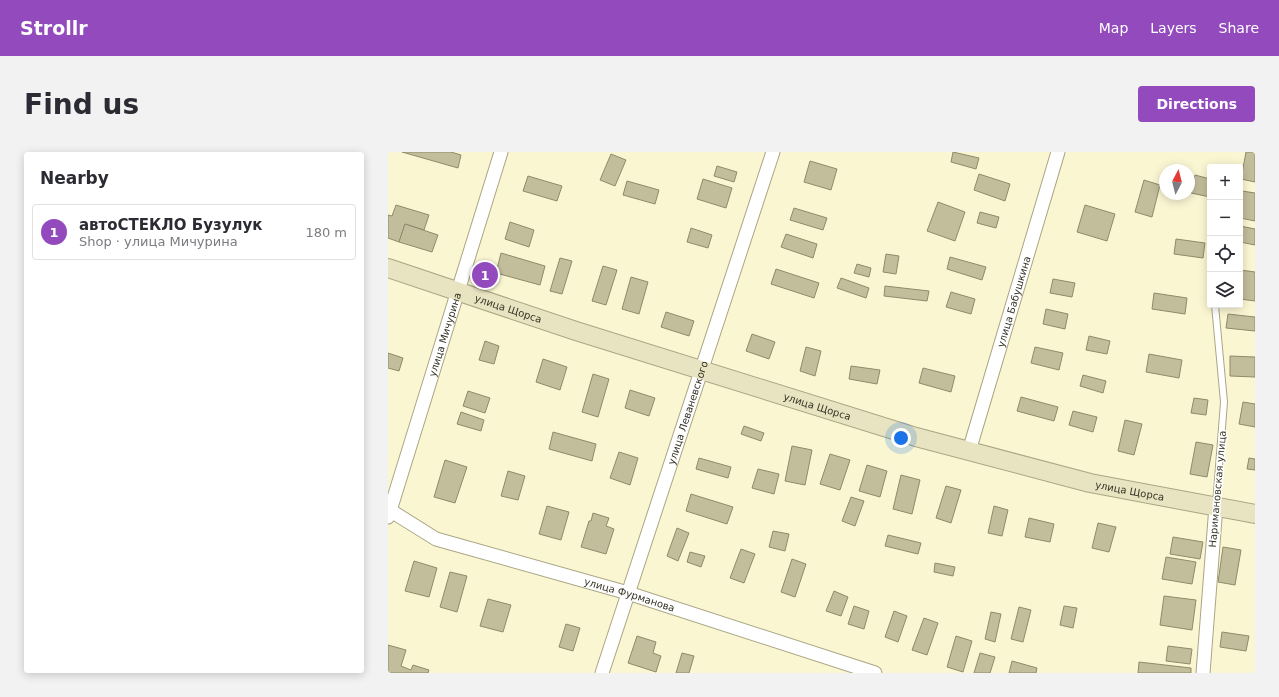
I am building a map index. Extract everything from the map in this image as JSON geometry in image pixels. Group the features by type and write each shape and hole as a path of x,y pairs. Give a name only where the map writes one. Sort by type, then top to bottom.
{"main road":[{"name":"улица Щорса","path":"388,268 701,370 916,437 1090,483 1255,514"}],"street":[{"name":"улица Мичурина","path":"389,512 502,152"},
{"name":"улица Леваневского","path":"602,673 773,152"},
{"name":"улица Бабушкина","path":"970,451 1058,152"},
{"name":"Наримановская улица","path":"1203,673 1216,506"},
{"name":"улица Фурманова","path":"389,512 436,539 628,593 875,673"}],"lane":[{"name":"Наримановская улица","path":"1215,308 1224,402 1216,506"}],"building":[{"path":"402,152 451,152 461,155 458,168"},
{"path":"953,152 979,158 976,169 951,162"},
{"path":"1246,152 1255,152 1255,182 1243,179 1243,168"},
{"path":"611,154 626,160 615,186 600,180"},
{"path":"810,161 837,169 831,190 804,182"},
{"path":"717,166 737,172 734,182 714,176"},
{"path":"979,174 1010,184 1005,201 974,190"},
{"path":"1195,175 1207,178 1207,196 1195,194"},
{"path":"528,176 562,186 557,201 523,191"},
{"path":"703,179 732,188 726,208 697,199"},
{"path":"1144,180 1159,185 1152,217 1135,212"},
{"path":"627,181 659,190 655,204 623,195"},
{"path":"1243,191 1255,193 1255,221 1243,219"},
{"path":"938,202 965,212 955,241 927,231"},
{"path":"396,205 429,215 424,230 405,224 399,242 388,238 388,215 392,216"},
{"path":"1085,205 1115,214 1107,241 1077,232"},
{"path":"794,208 827,218 823,230 790,220"},
{"path":"980,212 999,217 996,228 977,223"},
{"path":"510,222 534,230 529,247 505,239"},
{"path":"405,224 438,235 432,252 399,242"},
{"path":"1243,227 1255,229 1255,245 1243,243"},
{"path":"691,228 712,235 708,248 687,242"},
{"path":"786,234 817,244 813,258 781,247"},
{"path":"1176,239 1205,243 1203,258 1174,254"},
{"path":"501,253 545,266 540,285 496,273"},
{"path":"886,254 899,256 896,274 883,272"},
{"path":"950,257 986,267 982,280 947,269"},
{"path":"560,258 572,261 562,294 550,291"},
{"path":"857,264 871,268 869,277 854,273"},
{"path":"603,266 617,270 606,305 592,301"},
{"path":"776,269 819,283 814,298 771,284"},
{"path":"1243,270 1255,272 1255,301 1243,299"},
{"path":"631,277 648,282 639,314 622,309"},
{"path":"841,278 869,288 866,298 837,288"},
{"path":"1053,279 1075,283 1072,297 1050,293"},
{"path":"885,286 929,291 927,301 884,296"},
{"path":"951,292 975,299 971,314 946,307"},
{"path":"1154,293 1187,298 1185,314 1152,309"},
{"path":"1046,309 1068,314 1065,329 1043,324"},
{"path":"666,312 694,321 689,336 661,327"},
{"path":"1228,314 1255,317 1255,331 1226,328"},
{"path":"752,334 775,342 769,359 746,351"},
{"path":"1089,336 1110,341 1107,354 1086,350"},
{"path":"485,341 499,346 494,364 479,360"},
{"path":"806,347 821,351 815,376 800,371"},
{"path":"1035,347 1063,353 1059,370 1031,363"},
{"path":"388,353 403,358 399,371 388,368"},
{"path":"1149,354 1182,360 1179,378 1146,372"},
{"path":"1230,356 1255,357 1255,377 1230,376"},
{"path":"543,359 567,367 560,390 536,382"},
{"path":"851,366 880,370 877,384 849,379"},
{"path":"923,368 955,376 951,392 919,383"},
{"path":"593,374 609,379 598,417 582,412"},
{"path":"1083,375 1106,381 1103,393 1080,386"},
{"path":"630,390 655,398 649,416 625,408"},
{"path":"468,391 490,398 485,413 463,406"},
{"path":"1021,397 1058,407 1054,421 1017,411"},
{"path":"1194,398 1208,400 1206,415 1191,413"},
{"path":"1243,402 1255,404 1255,427 1239,424"},
{"path":"1073,411 1097,417 1093,432 1069,425"},
{"path":"461,412 484,420 481,431 457,424"},
{"path":"1125,420 1142,424 1134,455 1118,451"},
{"path":"744,426 764,433 761,441 741,434"},
{"path":"553,432 596,444 592,461 549,449"},
{"path":"1196,442 1213,445 1207,477 1190,474"},
{"path":"792,446 812,450 805,485 785,481"},
{"path":"619,452 638,458 630,485 610,478"},
{"path":"830,454 850,460 840,490 820,484"},
{"path":"699,458 731,467 728,478 696,469"},
{"path":"1249,458 1255,459 1255,470 1247,469"},
{"path":"445,460 467,467 455,503 434,497"},
{"path":"867,465 887,471 880,497 859,491"},
{"path":"758,469 779,474 774,494 752,488"},
{"path":"508,471 525,476 518,500 501,496"},
{"path":"901,475 920,480 912,514 893,509"},
{"path":"946,486 961,490 951,523 936,518"},
{"path":"691,494 733,507 727,524 686,511"},
{"path":"851,497 864,501 855,526 842,521"},
{"path":"547,506 569,512 561,540 539,534"},
{"path":"994,506 1008,510 1002,536 988,533"},
{"path":"593,513 609,518 606,526 614,529 606,554 581,547"},
{"path":"1029,518 1054,524 1050,542 1025,537"},
{"path":"1098,523 1116,527 1109,552 1092,548"},
{"path":"677,528 689,533 678,561 667,556"},
{"path":"773,531 789,534 785,551 769,547"},
{"path":"888,535 921,543 918,554 885,546"},
{"path":"1173,537 1203,542 1200,559 1170,554"},
{"path":"1223,547 1241,550 1235,585 1218,582"},
{"path":"741,549 755,554 744,583 730,578"},
{"path":"690,552 705,556 701,567 687,562"},
{"path":"1166,557 1196,562 1192,584 1162,579"},
{"path":"792,559 806,564 795,597 781,592"},
{"path":"414,561 437,568 429,597 405,591"},
{"path":"935,563 955,567 953,576 934,572"},
{"path":"450,572 467,576 457,612 440,607"},
{"path":"834,591 848,597 841,616 826,611"},
{"path":"1164,596 1196,600 1192,630 1160,625"},
{"path":"488,599 511,605 503,632 480,626"},
{"path":"854,606 869,611 864,629 848,624"},
{"path":"1064,606 1077,608 1073,628 1060,625"},
{"path":"1019,607 1031,610 1023,642 1011,639"},
{"path":"894,611 907,616 898,642 885,637"},
{"path":"991,612 1001,614 995,642 985,639"},
{"path":"924,618 938,623 927,655 912,650"},
{"path":"566,624 580,628 573,651 559,647"},
{"path":"1222,632 1249,636 1246,651 1220,647"},
{"path":"637,636 656,642 653,653 661,656 656,672 628,663"},
{"path":"956,636 972,641 963,672 947,667"},
{"path":"388,645 406,650 401,666 411,670 413,665 429,670 428,673 388,673"},
{"path":"1168,646 1192,649 1190,664 1166,661"},
{"path":"682,653 694,656 689,673 676,673"},
{"path":"980,653 995,657 990,673 974,673"},
{"path":"1012,661 1037,668 1036,673 1009,673"},
{"path":"1139,662 1191,668 1191,673 1138,673"}],"place":[{"name":"автоСТЕКЛО Бузулук","path":"485,275"}]}
